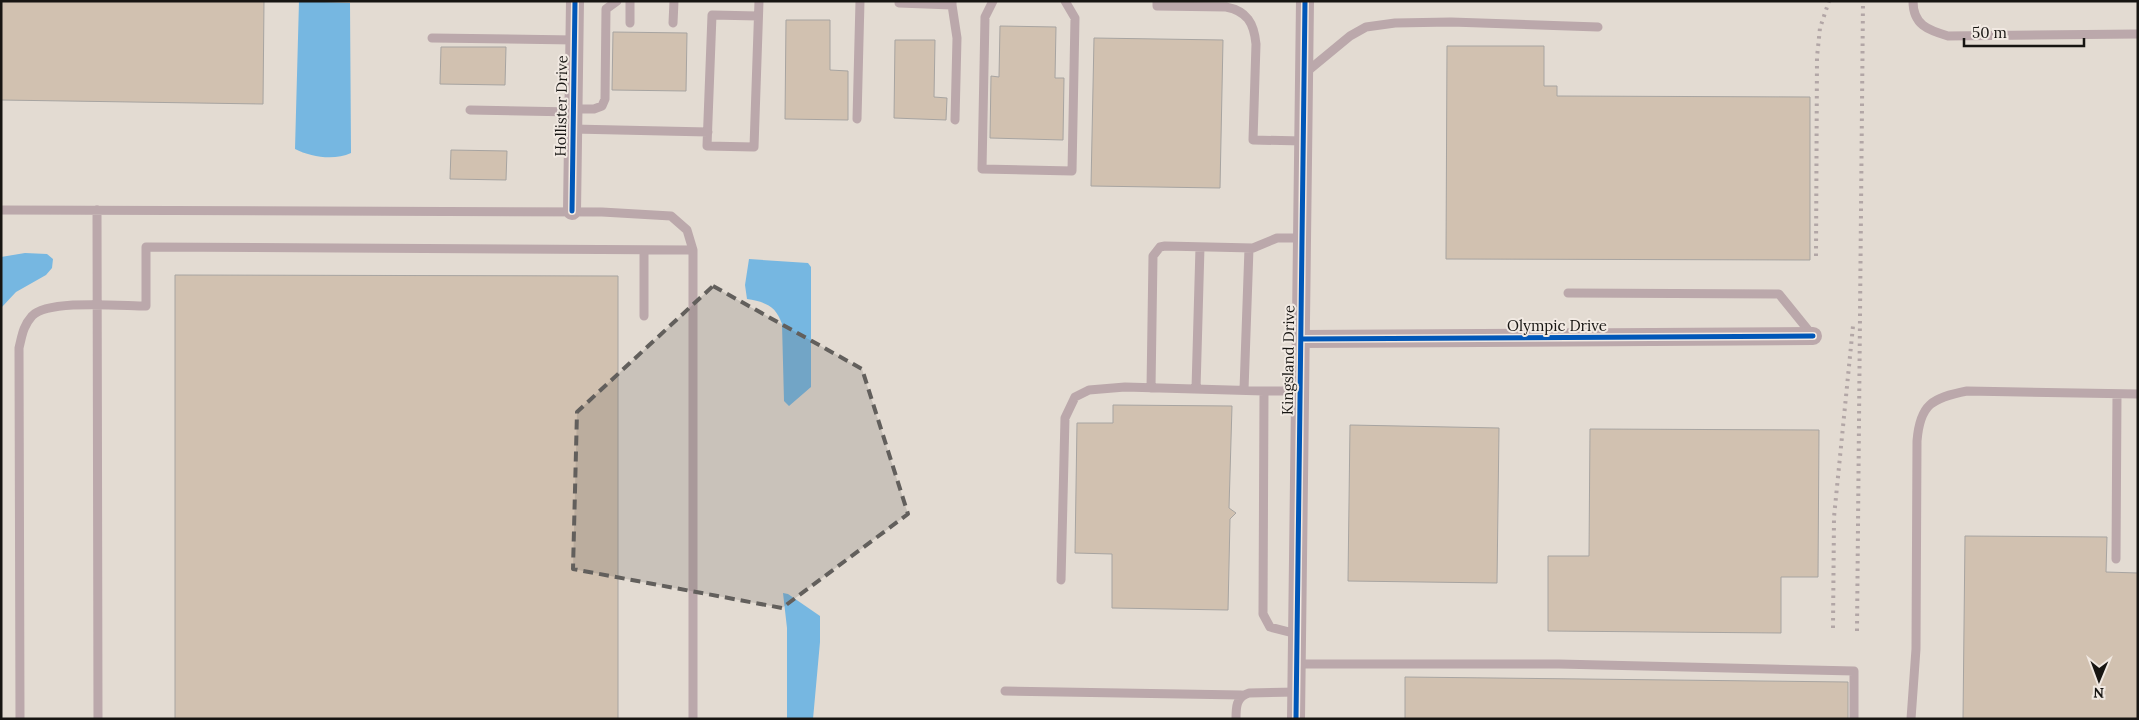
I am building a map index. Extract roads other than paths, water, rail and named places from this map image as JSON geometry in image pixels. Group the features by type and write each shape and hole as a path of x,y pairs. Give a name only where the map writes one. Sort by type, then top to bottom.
{"street":[{"name":"Hollister Drive","path":"572,211 576,1"},
{"name":"Kingsland Drive","path":"1296,719 1305,1"},
{"name":"Olympic Drive","path":"1300,339 1813,336"}],"lane":[{"path":"574,116 602,106 605,99 606,9 617,1"},
{"path":"630,1 630,23"},
{"path":"673,23 674,1"},
{"path":"758,1 758,16 754,147 707,146 712,15 758,16"},
{"path":"857,119 860,1"},
{"path":"993,1 985,17 982,169 1072,170 1075,18 1065,1"},
{"path":"1157,1 1157,6 1235,8 1248,17 1252,22 1256,44 1253,140 1303,141"},
{"path":"1913,1 1913,10 1918,22 1929,30 1948,36 2138,34"},
{"path":"899,3 952,3 957,38 955,120"},
{"path":"1304,74 1350,36 1366,27 1395,22 1598,27"},
{"path":"432,38 575,40"},
{"path":"470,110 574,116 708,132"},
{"path":"1,210 572,211 671,216 687,230 693,250 693,719"},
{"path":"97,210 98,719"},
{"path":"1151,388 1154,256 1160,247 1249,248 1277,238 1302,238"},
{"path":"20,719 19,348 24,328 33,315 48,307 146,306 146,247 693,250"},
{"path":"1196,389 1200,247"},
{"path":"1244,390 1249,248"},
{"path":"644,250 644,316"},
{"path":"1568,294 1779,294 1813,336"},
{"path":"1061,580 1065,418 1075,397 1089,390 1125,387 1300,391"},
{"path":"1264,391 1263,614 1270,627 1297,634"},
{"path":"1911,719 1916,649 1917,441 1918,421 1926,407 1946,395 1967,391 2138,394"},
{"path":"2116,559 2118,394"},
{"path":"1297,664 1559,664 1854,670 1854,719"},
{"path":"1005,691 1242,696"},
{"path":"1236,719 1238,700 1248,693 1296,692"}],"water":[{"path":"299,1 350,3 351,153 337,157 323,157 295,149"},
{"path":"25,253 47,254 53,259 52,268 46,275 16,292 1,308 1,257"},
{"path":"749,259 808,263 811,267 811,387 789,406 784,401 782,324 777,313 765,303 747,299 745,285"},
{"path":"783,593 788,594 820,616 820,642 813,719 787,719 787,628"}],"railway":[{"path":"1816,256 1817,57 1820,28 1829,1"},
{"path":"1857,631 1863,1"},
{"path":"1833,628 1834,517 1853,326"}]}
